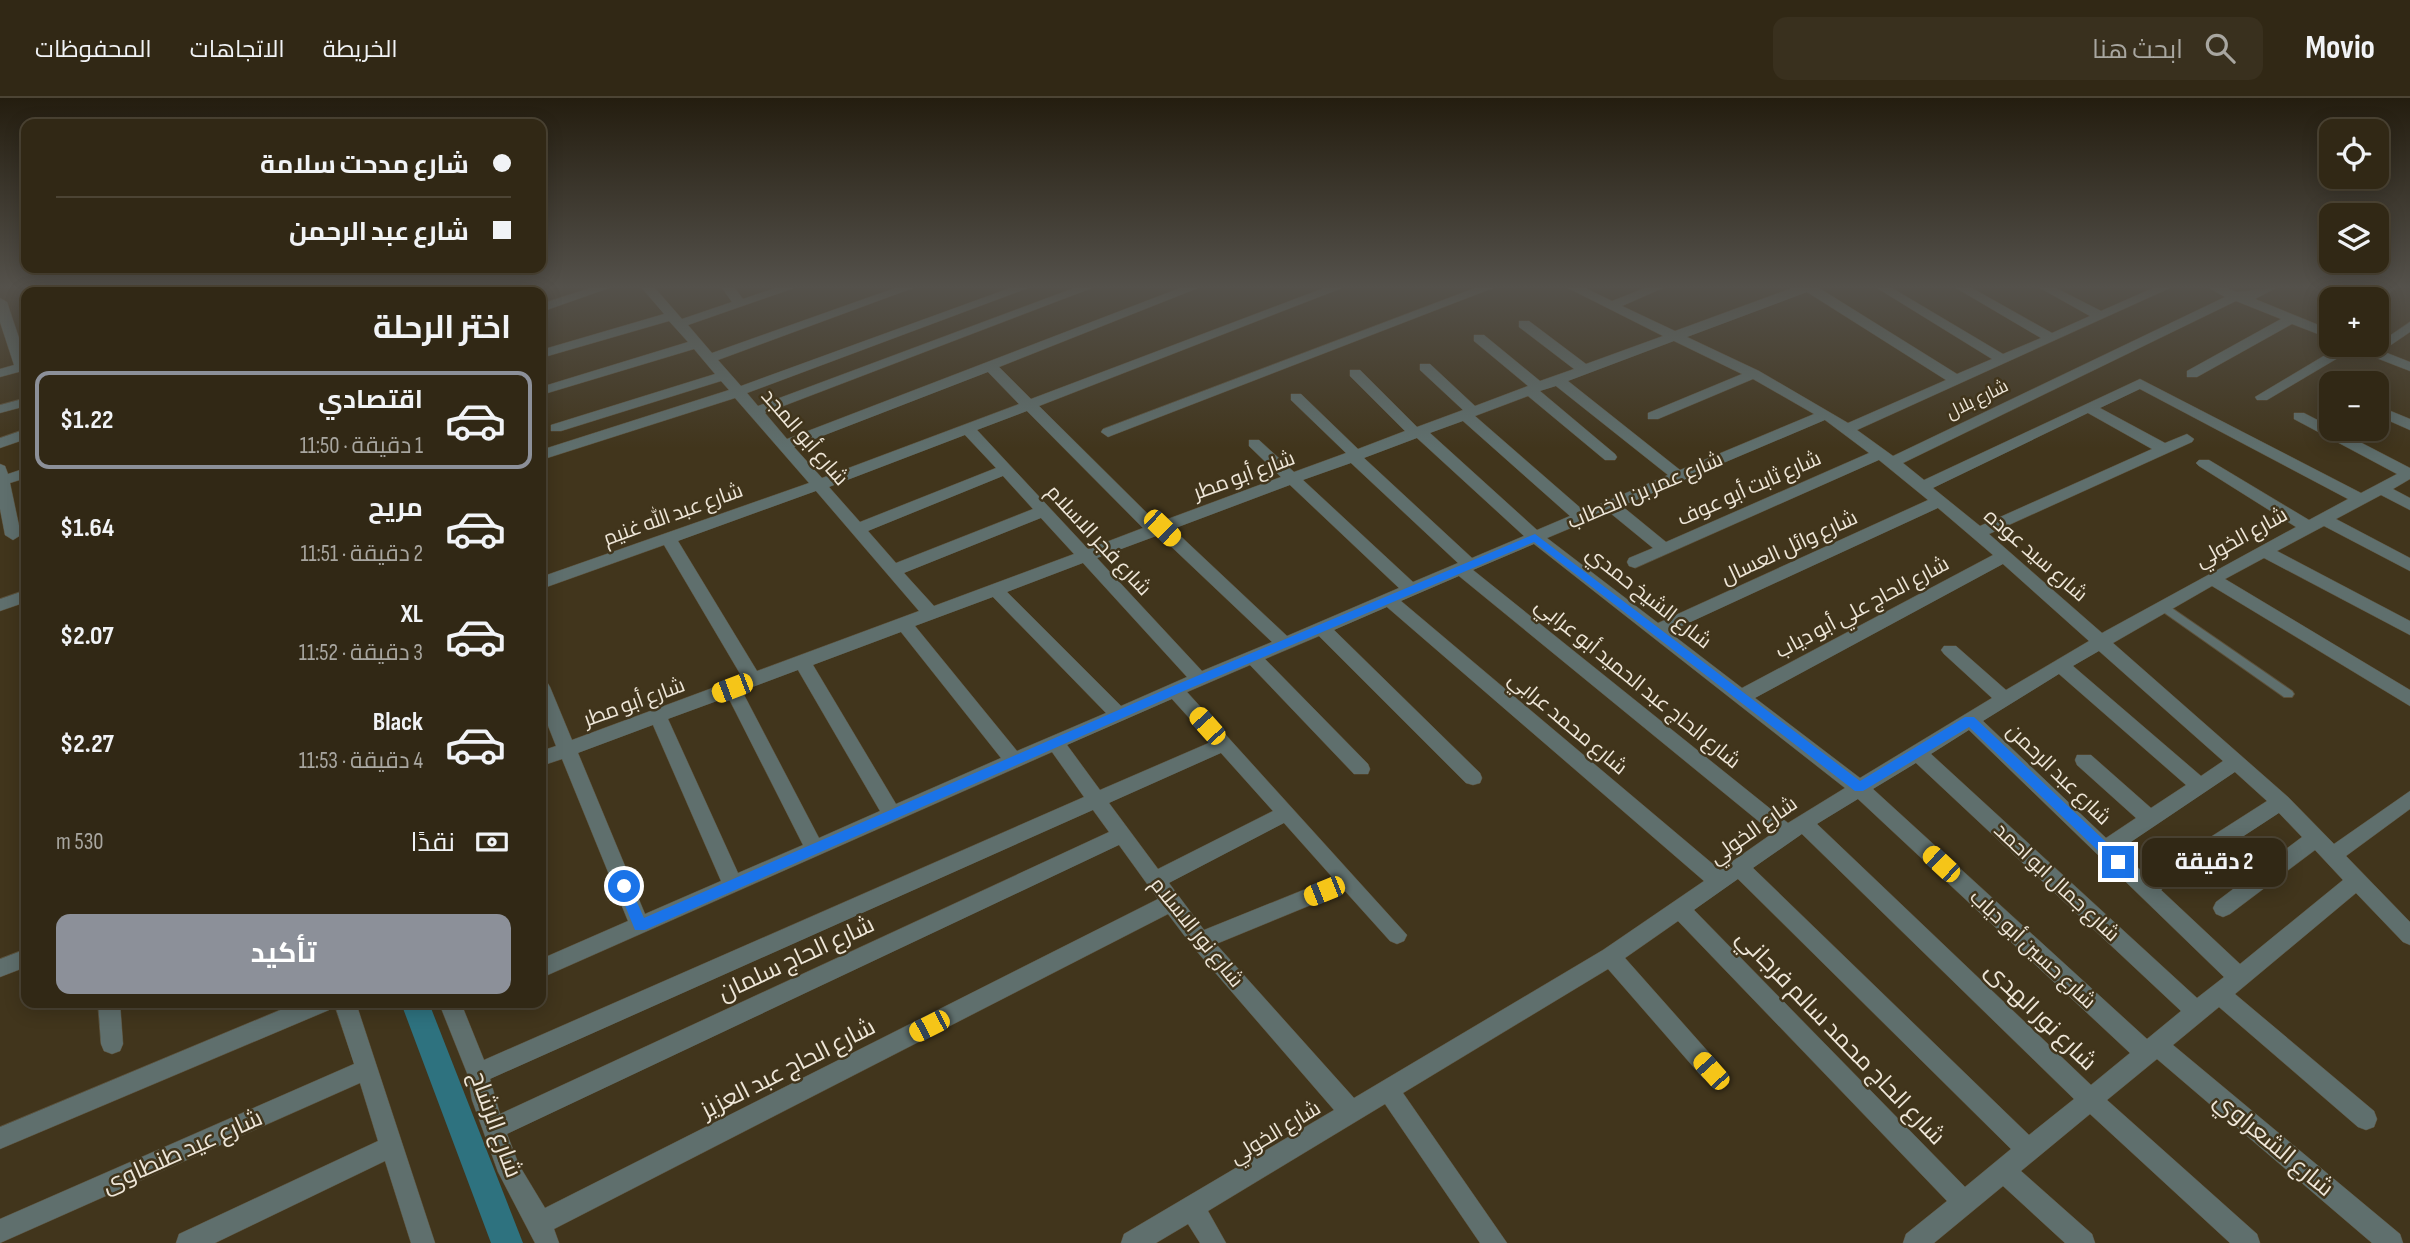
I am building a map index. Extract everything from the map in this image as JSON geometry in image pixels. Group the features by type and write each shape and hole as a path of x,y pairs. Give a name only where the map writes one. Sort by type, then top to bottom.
{"street":[{"path":"15,341 21,358"},
{"path":"546,354 593,341"},
{"name":"شارع أبو المجد","path":"694,341 931,614"},
{"path":"709,359 758,341"},
{"path":"546,453 738,392 876,341"},
{"path":"755,412 943,341"},
{"path":"784,445 1054,341"},
{"name":"شارع عبد الله غنيم","path":"546,581 818,485 1196,341"},
{"path":"1108,432 1346,341"},
{"path":"1483,341 1610,457"},
{"path":"1547,341 1585,370"},
{"name":"شارع أبو مطر","path":"546,757 1663,341"},
{"name":"شارع سيد عوده","path":"1684,341 1754,374 1826,414 1923,487 2281,802 2334,854 2410,936"},
{"path":"1895,341 1956,380"},
{"path":"1972,341 2003,360"},
{"path":"1848,429 2044,341"},
{"name":"شارع بلال","path":"1886,458 2138,341"},
{"path":"2192,374 2251,341"},
{"path":"546,389 696,344"},
{"path":"2262,397 2332,357"},
{"path":"2384,357 2410,367"},
{"path":"990,366 1158,529 1284,643"},
{"path":"0,373 21,367"},
{"path":"1425,367 1469,413 1581,517"},
{"name":"شارع الشيخ حمدي","path":"1355,373 1535,537 1859,788"},
{"path":"1653,415 1754,374"},
{"path":"556,428 724,376"},
{"path":"1559,380 1678,476"},
{"path":"1923,487 2134,384 2148,385 2360,499"},
{"name":"شارع الحاج عبد الحميد أبو عرابي","path":"1296,397 1465,567 1795,828"},
{"path":"0,409 21,403"},
{"path":"2087,407 2164,449"},
{"name":"شارع عمر بن الخطاب","path":"546,968 1175,690 1826,414"},
{"path":"2389,415 2410,425"},
{"path":"2299,416 2410,474"},
{"name":"شارع فجر الاسلام","path":"967,428 1200,680"},
{"path":"0,443 21,436"},
{"path":"1978,533 2186,439"},
{"path":"1254,443 1411,590"},
{"name":"شارع ثابت أبو عوف","path":"1635,562 1886,458"},
{"path":"2204,463 2316,523 2410,565"},
{"path":"857,529 1005,470"},
{"path":"13,535 1,475 21,473"},
{"name":"شارع الخولي","path":"1133,1243 1610,957 1795,828 2060,665 2263,551 2410,474"},
{"path":"2381,488 2410,505"},
{"name":"شارع وائل العسال","path":"1656,631 1940,501"},
{"path":"1610,505 1665,548"},
{"path":"893,571 1043,511"},
{"path":"668,538 753,680"},
{"path":"2263,551 2410,629"},
{"name":"شارع الحاج علي أبو دياب","path":"1741,697 2004,556"},
{"path":"2212,579 2410,699"},
{"path":"996,590 1119,715"},
{"path":"0,605 21,598"},
{"name":"شارع محمد عرابي","path":"1388,600 1719,881"},
{"path":"904,624 1014,761"},
{"path":"1322,628 1473,778"},
{"path":"1950,650 2005,699"},
{"path":"1253,657 1362,769"},
{"path":"802,662 892,814"},
{"path":"2060,665 2200,786"},
{"path":"732,688 815,849"},
{"path":"1175,690 1397,935"},
{"path":"546,700 640,926"},
{"path":"657,716 733,885"},
{"name":"شارع عبد الرحمن","path":"1970,720 2239,977"},
{"name":"شارع نور الاسلام","path":"1055,743 1200,941 1351,1112"},
{"path":"478,1073 1223,744"},
{"name":"شارع جمال ابو احمد","path":"1917,752 2197,1012"},
{"path":"2084,760 2151,819"},
{"path":"2105,849 2236,762"},
{"name":"شارع حسين أبو دياب","path":"1859,788 2152,1049"},
{"path":"2334,854 2410,799"},
{"path":"2146,889 2281,802"},
{"path":"1156,880 1286,813"},
{"name":"شارع نور الهدى","path":"1795,828 2248,1243"},
{"name":"شارع الحاج سلمان","path":"493,1129 1122,835"},
{"path":"2223,908 2317,837"},
{"path":"1739,867 2028,1150"},
{"path":"1929,1239 1964,1202 2358,880"},
{"path":"1200,941 1348,881"},
{"name":"شارع الحاج عبد العزيز","path":"544,1233 1172,902"},
{"name":"شارع الحاج محمد سالم فرجاني","path":"1680,909 1964,1202"},
{"path":"1610,957 1711,1071"},
{"path":"0,968 21,960"},
{"path":"2218,994 2366,1119"},
{"path":"109,1008 112,1044"},
{"path":"0,1138 309,1008"},
{"path":"346,1008 423,1243"},
{"name":"شارع الرشاح","path":"457,1008 493,1129 510,1172 544,1233"},
{"name":"شارع الشعراوي","path":"2152,1049 2391,1243"},
{"name":"شارع عيد طنطاوى","path":"0,1231 365,1070"},
{"path":"1388,1090 1495,1243"},
{"path":"188,1243 390,1147"},
{"path":"2003,1170 2083,1243"},
{"path":"1192,1208 1213,1243"}],"lane":[{"path":"2163,606 2287,694"}],"waterway":[{"path":"417,1008 507,1243"}],"route":[{"path":"624,886 640,926 1175,690 1535,537 1859,788 1970,720 2118,862"}]}
